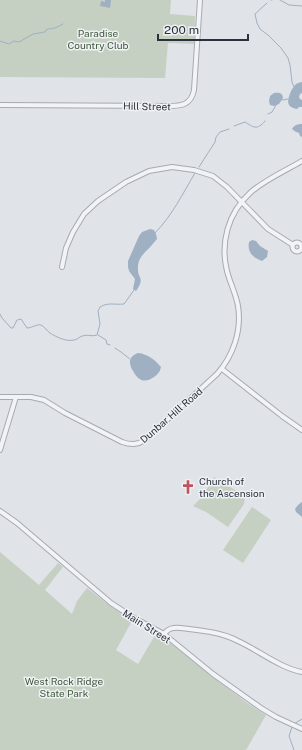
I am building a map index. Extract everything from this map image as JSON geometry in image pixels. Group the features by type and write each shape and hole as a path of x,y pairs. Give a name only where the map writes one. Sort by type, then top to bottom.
{"street":[{"name":"Hill Street","path":"0,105 177,106 186,104 192,97 194,90 200,0"},
{"path":"302,161 249,193 227,228 224,252 226,266 237,300 239,318 238,333 227,361 222,369 302,430"},
{"path":"62,267 66,248 73,232 84,214 98,201 126,182 149,171 172,167 194,170 212,176 227,187 268,229 293,245"},
{"name":"Dunbar Hill Road","path":"0,397 35,398 44,400 116,440 126,444 136,444 145,440 222,369"},
{"path":"0,450 16,398"},
{"name":"Main Street","path":"0,511 18,523 111,603 134,618 164,634 213,674 269,713 302,729"},
{"path":"164,634 172,628 224,635 237,640 285,666 302,672"}],"green space":[{"name":"Paradise Country Club","path":"0,0 171,0 170,14 195,16 194,44 168,43 165,78 0,77"},
{"path":"214,477 245,496 244,504 228,527 206,512 193,506 202,497"},
{"path":"252,507 271,520 243,563 223,550"},
{"name":"West Rock Ridge State Park","path":"0,552 39,585 58,563 63,567 45,590 72,614 77,601 87,588 132,621 116,650 138,664 157,632 210,675 247,703 266,715 246,750 0,750"}],"water":[{"path":"105,0 111,0 110,8 100,6 101,1 105,2"},
{"path":"302,82 302,93 299,97 302,100 302,107 297,109 293,108 288,102 289,96 295,85"},
{"path":"274,93 280,93 283,98 279,104 274,106 270,105 269,101 270,96"},
{"path":"302,124 302,137 299,133 292,129 296,125"},
{"path":"150,229 154,230 157,239 139,260 138,271 141,280 136,291 133,289 135,279 129,271 128,261 139,236 142,232"},
{"path":"252,240 256,241 260,246 268,251 267,257 262,261 253,256 250,252 249,242"},
{"path":"138,353 151,358 161,367 158,374 144,381 139,379 131,368 130,363 131,358"},
{"path":"302,502 302,517 296,512 295,509"}],"waterway":[{"path":"280,0 289,5 302,6"},
{"path":"267,3 255,14 257,23 260,29 281,48 288,58 294,87"},
{"path":"0,41 9,44 14,41 19,42 33,34 45,32 47,29 56,28 63,24"},
{"path":"282,100 288,99"},
{"path":"268,114 272,112 276,105"},
{"path":"234,126 245,122 253,127 257,127 265,121"},
{"path":"199,167 215,142 216,137 220,132 229,129"},
{"path":"155,233 172,212 195,173"},
{"path":"0,314 11,328 13,328 17,320 21,319 27,328 41,325 58,338 75,340 84,335 97,335 100,324 98,311 100,307 108,304 124,304 134,290"},
{"path":"98,335 106,340 107,344 110,345"},
{"path":"115,348 130,359"},
{"path":"294,724 302,719"},
{"path":"292,727 289,736 294,750"}],"place":[{"name":"Church of the Ascension","path":"188,487"}]}
